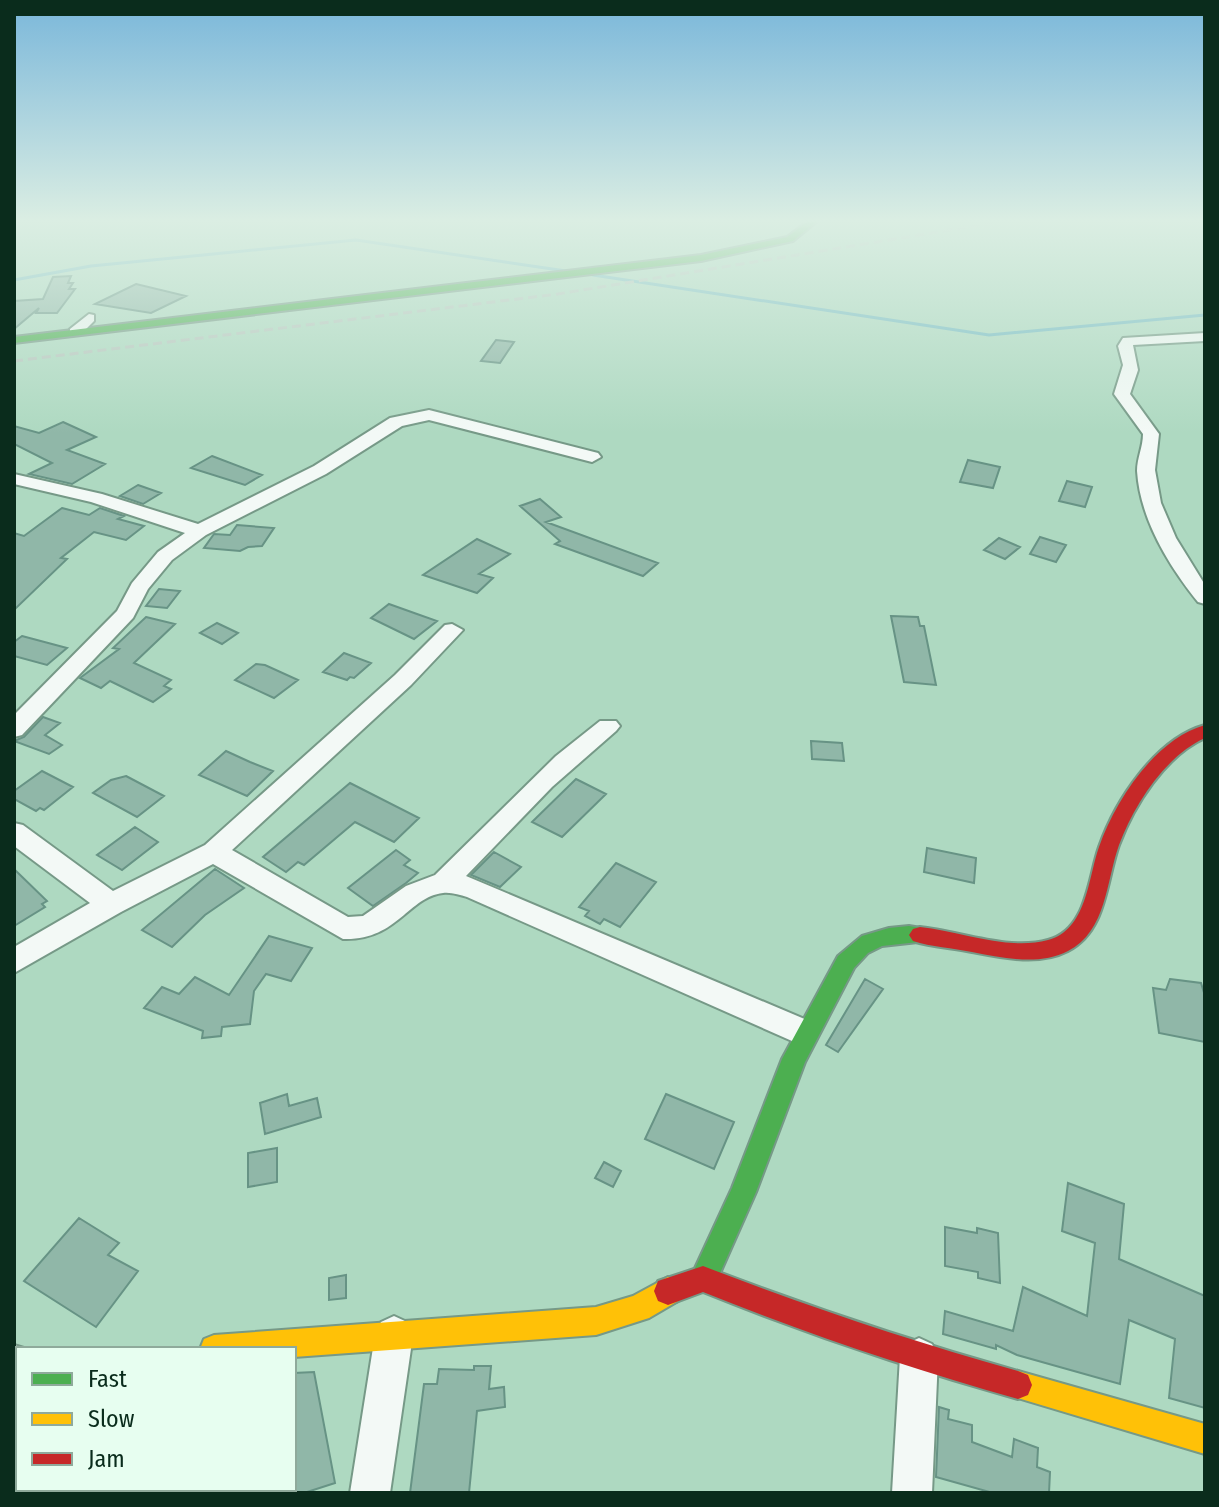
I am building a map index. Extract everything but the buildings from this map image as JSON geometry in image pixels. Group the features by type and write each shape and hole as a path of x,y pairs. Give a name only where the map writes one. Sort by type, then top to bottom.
{"street":[{"path":"14,340 411,292"},
{"path":"75,332 89,318"},
{"path":"1205,337 1128,341 1125,346 1133,363 1133,372 1122,394 1150,432 1152,441 1145,469 1153,506 1190,581 1205,598"},
{"path":"14,729 126,614 139,587 165,556 199,531 320,470 409,417 429,415 592,457"},
{"path":"14,479 96,498 199,531"},
{"path":"14,961 111,904 214,852 403,680 452,630"},
{"path":"444,882 511,811 573,753 608,726"},
{"path":"703,1279 747,1181 803,1032 853,953 874,940 892,935 924,934 1033,950 1059,949 1080,934 1112,839 1171,750 1191,734 1205,731"},
{"path":"14,832 111,904"},
{"path":"214,852 343,928 357,931 374,926 420,889 444,882 473,888 803,1032"},
{"path":"240,1347 596,1321 639,1308 671,1289 703,1279 797,1316 919,1357 1205,1439"},
{"path":"370,1493 394,1335"},
{"path":"912,1493 919,1357"}],"waterway":[{"path":"707,292 989,335 1205,315"}],"railway":[{"path":"14,361 568,292"}],"traffic: fast":[{"path":"14,340 413,292"},
{"path":"703,1279 743,1192 794,1059 846,962 870,942 899,935 920,935"}],"traffic: slow":[{"path":"241,1347 596,1321 639,1308 668,1291"},
{"path":"1018,1385 1205,1439"}],"traffic: jam":[{"path":"920,935 1028,951 1059,946 1071,938 1088,916 1109,846 1135,796 1176,748 1205,731"},
{"path":"668,1291 703,1279 797,1316 919,1357 1018,1385"}]}
